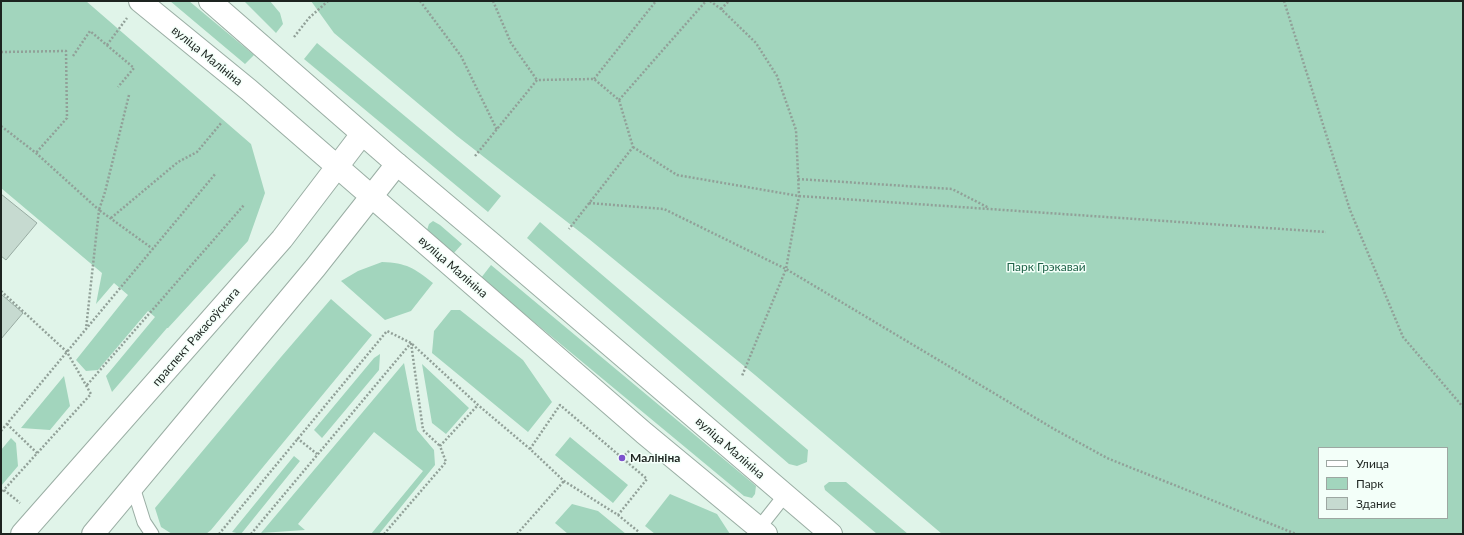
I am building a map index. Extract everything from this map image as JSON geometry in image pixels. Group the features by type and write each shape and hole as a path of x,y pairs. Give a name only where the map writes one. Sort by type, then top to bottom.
{"main road":[{"name":"вуліца Малініна","path":"210,1 362,134 831,534"},
{"name":"вуліца Малініна","path":"135,7 249,90 759,532"},
{"name":"праспект Ракасоўскага","path":"22,534 282,239 362,134"},
{"path":"93,534 315,268 397,164"}],"lane":[{"path":"224,1 237,25"},
{"path":"133,487 144,522 152,534"},
{"path":"759,532 785,495"}],"path":[{"path":"294,37 309,18 328,1"},
{"path":"420,1 461,56 497,130"},
{"path":"493,1 511,43 537,80"},
{"path":"594,79 656,1"},
{"path":"619,100 706,1"},
{"path":"710,1 721,9 756,43 777,76 796,130 799,196 786,269 742,376"},
{"path":"721,9 729,1"},
{"path":"1284,1 1350,210 1402,337 1463,407"},
{"path":"107,45 135,7"},
{"path":"73,56 90,32 134,68 118,87"},
{"path":"1,52 66,50 66,118 36,153"},
{"path":"537,80 594,79 619,100 633,147 677,175 799,196 1326,232"},
{"path":"475,156 537,80"},
{"path":"86,329 99,210 105,192 129,95"},
{"path":"111,218 178,162 197,152 222,122"},
{"path":"1,126 36,153 99,210 153,249"},
{"path":"570,229 633,147"},
{"path":"1,431 216,173"},
{"path":"798,179 952,189 991,209"},
{"path":"589,203 664,209 786,269 1054,429 1107,458 1296,534"},
{"path":"87,385 244,205"},
{"path":"1,291 67,352 91,394 1,493"},
{"path":"219,534 387,331 411,343 478,405 564,480 618,515 638,532"},
{"path":"384,534 446,462 440,446 423,430 411,343"},
{"path":"251,534 411,343"},
{"path":"440,446 478,405"},
{"path":"530,449 560,405 647,479 618,515"},
{"path":"7,424 38,453"},
{"path":"297,438 317,454"},
{"path":"517,534 564,480"}],"green space":[{"path":"1,1 86,1 251,144 265,193 248,241 167,328 112,392 106,376 155,317 148,311 98,370 86,371 76,360 128,295 114,283 96,304 102,273 1,188"},
{"path":"170,1 189,1 254,55 245,64"},
{"path":"244,1 270,1 280,13 283,24 276,33"},
{"name":"Парк Грэкавай","path":"311,1 1463,1 1463,534 942,534 755,375 589,239 457,136 334,33"},
{"path":"317,43 501,196 488,212 304,59"},
{"path":"433,221 440,225 462,244 453,254 430,235 427,230 429,224"},
{"path":"540,222 808,450 807,462 797,466 789,464 527,238"},
{"path":"382,262 410,267 433,283 411,311 385,320 341,281 358,271"},
{"path":"491,265 756,486 755,494 752,498 744,496 481,278"},
{"path":"331,299 372,335 211,530 206,534 172,534 161,527 155,508"},
{"path":"451,310 460,310 523,360 552,402 528,432 432,353 434,331"},
{"path":"380,354 379,370 322,438 314,430 374,358"},
{"path":"404,363 417,430 434,450 435,465 379,534 371,534 423,471 374,432 298,524 305,530 261,533"},
{"path":"422,364 469,408 446,434 432,423"},
{"path":"64,376 70,406 50,430 21,428"},
{"path":"570,437 628,485 613,503 555,455"},
{"path":"11,438 16,443 18,466 1,486 1,450"},
{"path":"294,456 300,461 241,534 232,532"},
{"path":"829,482 846,482 908,534 877,534 825,490 824,486"},
{"path":"670,494 717,514 730,534 655,534 645,526"},
{"path":"572,504 598,511 626,534 568,534 555,523"}],"building":[{"path":"1,194 37,223 6,260 1,256"},
{"path":"1,294 23,313 1,339"}],"place":[{"name":"Малініна","path":"622,458"}]}
